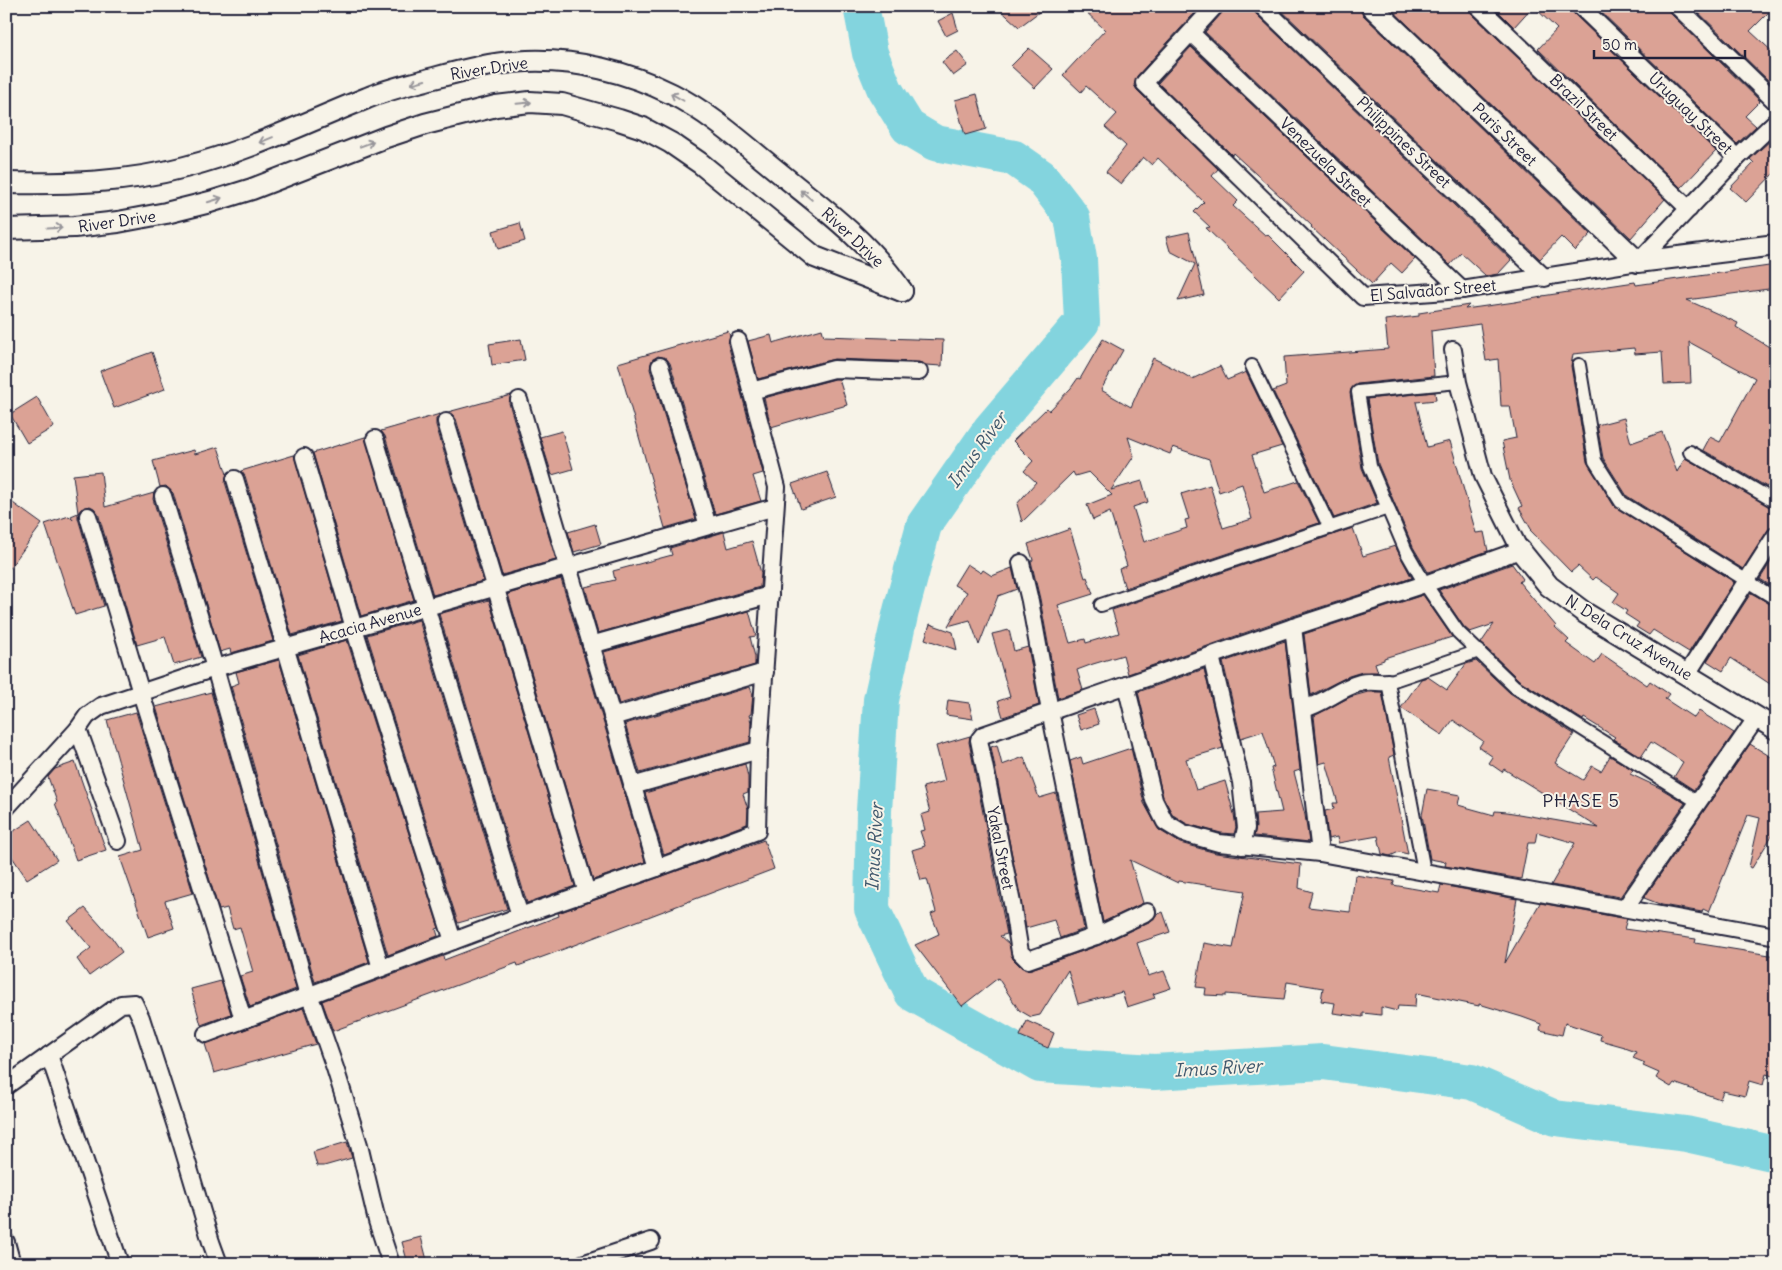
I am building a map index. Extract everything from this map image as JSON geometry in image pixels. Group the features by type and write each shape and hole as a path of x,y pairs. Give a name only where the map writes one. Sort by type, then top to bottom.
{"street":[{"path":"1191,33 1215,6"},
{"name":"Philippines Street","path":"1262,6 1545,278"},
{"name":"Paris Street","path":"1371,6 1638,262"},
{"name":"Brazil Street","path":"1478,6 1689,208"},
{"name":"Uruguay Street","path":"1580,6 1737,158"},
{"path":"1677,6 1776,102"},
{"name":"El Salvador Street","path":"1191,33 1144,82 1363,297 1462,290 1638,262 1776,244"},
{"name":"Venezuela Street","path":"1191,33 1462,290"},
{"name":"River Drive","path":"6,183 66,184 121,180 185,167 252,145 369,97 406,85 488,65 528,61 568,63 640,80 673,94 705,114 733,134 858,239 889,272 902,291 815,257 700,163 671,143 643,128 562,104 530,102 496,106 425,124 386,137 252,189 166,213 118,222 74,227 6,229"},
{"path":"1638,262 1737,158 1776,121"},
{"path":"206,1034 520,916 757,831 760,750 777,487 738,341"},
{"name":"N. Dela Cruz Avenue","path":"1452,350 1458,382 1483,476 1520,550 1550,586 1585,613 1776,729"},
{"path":"1580,365 1595,461 1621,502 1776,599"},
{"path":"660,366 708,526"},
{"path":"1252,366 1330,528"},
{"path":"751,391 834,369 919,372"},
{"path":"1458,382 1358,392 1370,466 1406,551 1425,584 1458,632 1514,686 1698,802"},
{"path":"519,400 657,868"},
{"path":"446,422 587,893"},
{"path":"375,439 520,916"},
{"path":"1690,452 1776,502"},
{"path":"304,457 354,628 453,941"},
{"path":"235,479 380,968"},
{"path":"163,496 215,668 308,995 313,1005 356,1137 390,1264"},
{"name":"Acacia Avenue","path":"6,808 78,729 87,716 102,706 215,668 775,507"},
{"path":"1101,605 1388,508"},
{"path":"88,516 243,1019"},
{"path":"1687,674 1776,535"},
{"path":"1050,711 1520,550"},
{"path":"1021,562 1096,936 1147,912"},
{"path":"591,645 770,595"},
{"path":"1293,627 1320,853"},
{"path":"1303,709 1320,704 1340,690 1358,683 1388,682 1479,652"},
{"path":"1211,656 1241,782 1246,828 1242,846"},
{"path":"612,717 765,672"},
{"path":"1388,682 1424,871"},
{"path":"1126,685 1154,800 1165,822 1183,833 1219,843 1320,853 1424,871 1776,936"},
{"name":"Yakal Street","path":"1050,711 983,735 979,740 1020,952 1028,960 1096,936"},
{"path":"1625,908 1757,717"},
{"path":"78,729 118,841"},
{"path":"632,786 760,750"},
{"path":"6,1086 121,1004 134,1003 141,1018 219,1264"},
{"path":"49,1055 120,1264"},
{"path":"6,1242 12,1264"},
{"path":"582,1264 651,1242"}],"building":[{"path":"996,6 1047,6 1019,27"},
{"path":"1080,6 1201,6 1137,76 1134,85 1218,169 1212,176 1238,201 1233,206 1265,235 1267,234 1304,271 1279,298 1206,228 1210,227 1194,212 1204,202 1158,158 1152,165 1143,157 1121,184 1106,172 1126,146 1105,127 1117,114 1086,86 1081,92 1063,75 1105,30"},
{"path":"1225,6 1252,6 1255,13 1511,260 1498,274 1486,276 1461,253 1450,265 1205,32 1222,13"},
{"path":"1277,6 1359,6 1363,15 1591,234 1575,251 1561,237 1540,259"},
{"path":"1388,6 1468,6 1471,13 1665,199 1631,238"},
{"path":"1493,6 1533,6 1514,27"},
{"path":"1533,6 1570,6 1573,13 1716,151 1681,188 1538,49 1557,29"},
{"path":"1595,6 1667,6 1670,13 1760,101 1745,116 1756,126 1737,144"},
{"path":"1692,6 1775,6 1750,31 1776,55 1776,84 1774,86"},
{"path":"953,13 958,30 946,36 938,21"},
{"path":"1191,47 1415,259 1402,273 1391,263 1372,284 1280,196 1233,153 1232,155 1158,83"},
{"path":"1029,48 1053,69 1035,88 1011,66"},
{"path":"957,51 968,65 953,76 942,62"},
{"path":"977,94 986,129 965,135 955,100"},
{"path":"1771,140 1776,144 1776,171 1746,202 1730,188 1754,163 1750,159"},
{"path":"520,223 525,241 498,249 493,231"},
{"path":"1189,232 1204,295 1178,301 1195,264 1170,251 1166,237"},
{"path":"1776,265 1776,288 1687,300 1738,323 1736,327 1776,351 1776,473 1767,487 1703,450 1710,437 1720,442 1755,378 1689,342 1691,383 1664,384 1662,352 1635,354 1634,348 1573,354 1571,366 1587,462 1614,506 1734,582 1689,652 1653,630 1649,635 1636,627 1639,623 1625,614 1627,611 1613,602 1619,593 1596,577 1593,580 1578,566 1571,572 1530,530 1519,508 1522,506 1510,480 1502,441 1516,438 1510,406 1501,406 1498,359 1486,361 1480,324 1431,331 1434,376 1357,384 1351,389 1350,393 1362,468 1377,503 1334,518 1273,391 1286,386 1284,357 1388,349 1385,320 1419,316 1419,313 1469,305 1465,309 1635,282 1636,285"},
{"path":"822,329 824,336 943,340 942,366 926,365 919,362 834,359 758,379 748,341 771,335 773,343"},
{"path":"728,331 730,336 728,344 763,473 753,476 761,501 715,514 670,363 666,358 658,356 652,360 650,369 696,519 665,528 618,363"},
{"path":"521,339 525,360 492,365 489,344"},
{"path":"1103,339 1123,350 1101,390 1131,407 1153,358 1192,379 1220,366 1227,380 1246,372 1282,446 1252,455 1264,492 1298,481 1319,523 1125,588 1119,569 1127,566 1110,512 1093,520 1087,505 1112,495 1089,472 1075,476 1073,472 1022,522 1017,504 1036,482 1024,471 1033,461 1013,441 1047,408 1049,411 1078,378 1080,379","holes":["1128,437 1170,454 1173,447 1209,459 1219,492 1242,484 1252,519 1223,528 1210,485 1181,494 1189,519 1185,520 1187,528 1144,542 1133,507 1148,502 1142,481 1111,490 1134,456"]},
{"path":"152,352 165,389 114,408 100,371"},
{"path":"839,379 847,405 771,427 764,398"},
{"path":"1435,392 1436,400 1416,402 1427,447 1450,441 1476,533 1484,532 1488,551 1428,572 1413,547 1378,464 1367,399"},
{"path":"511,395 509,403 556,560 502,575 456,419 448,412"},
{"path":"37,397 54,427 27,443 10,414"},
{"path":"440,414 436,419 436,425 483,581 433,595 385,436 381,431"},
{"path":"1624,418 1631,443 1662,432 1677,472 1685,458 1776,510 1776,525 1768,530 1743,569 1627,496 1603,458 1597,425"},
{"path":"562,431 573,469 552,475 540,437"},
{"path":"365,437 414,600 361,616 313,453"},
{"path":"218,447 227,474 225,482 273,641 231,653 230,649 220,652 173,493 166,486 160,487 153,461 194,450 195,454"},
{"path":"294,455 342,621 292,635 245,476 241,471"},
{"path":"101,472 105,507 154,493 153,499 201,657 174,665 165,637 137,645 98,513 90,506 81,509 78,513 73,475"},
{"path":"827,472 836,497 801,509 792,484"},
{"path":"6,498 42,524 6,573"},
{"path":"78,513 104,606 75,615 45,524 69,516 73,520 71,516"},
{"path":"595,524 601,544 574,552 568,532"},
{"path":"1353,528 1363,556 1395,546 1412,578 1290,617 1128,674 1123,655 1093,664 1077,670 1083,690 1058,698 1031,561 1033,560 1028,544 1070,529 1085,578 1087,577 1093,594 1058,605 1070,643 1085,639 1086,643 1119,633 1112,610"},
{"path":"724,532 728,548 752,541 761,573 760,587 598,633 585,587 615,580 613,571 672,555 670,548"},
{"path":"1776,554 1776,589 1760,579"},
{"path":"967,564 981,573 983,570 992,576 1012,568 1017,589 998,596 979,645 970,620 948,626 967,592 954,585"},
{"path":"1512,564 1523,579 1519,582 1555,627 1569,640 1566,643 1595,664 1602,654 1647,685 1650,681 1669,694 1665,699 1694,718 1699,711 1734,733 1694,790 1674,777 1683,762 1651,742 1641,757 1613,739 1615,737 1584,718 1583,720 1519,680 1481,643 1494,624 1470,632 1464,627 1439,590"},
{"path":"561,579 645,862 593,880 508,594"},
{"path":"1751,593 1776,607 1776,688 1731,658 1723,671 1707,661"},
{"path":"1423,595 1452,637 1384,658 1384,660 1375,663 1378,672 1362,672 1349,676 1311,695 1304,634"},
{"path":"489,600 575,886 527,903 439,614"},
{"path":"749,611 756,636 750,637 755,665 619,704 604,652"},
{"path":"419,620 507,909 458,923 367,635"},
{"path":"930,624 953,632 957,650 925,639"},
{"path":"1009,630 1014,651 1028,647 1039,705 1003,717 998,701 1010,697 992,634"},
{"path":"347,640 439,928 436,929 438,936 388,955 298,655"},
{"path":"1285,641 1300,770 1294,772 1305,815 1309,842 1254,836 1256,827 1255,814 1282,812 1271,768 1274,767 1263,731 1241,738 1223,662"},
{"path":"279,660 369,962 315,982 231,686 239,683 236,672"},
{"path":"1476,661 1510,693 1574,734 1555,763 1583,780 1592,766 1601,771 1610,756 1633,770 1630,774 1660,788 1685,803 1620,897 1551,885 1575,843 1537,832 1535,843 1528,843 1521,879 1445,866 1446,862 1430,859 1422,815 1427,789 1460,795 1458,805 1494,815 1495,811 1507,812 1599,828 1504,769 1502,772 1489,763 1493,757 1479,747 1483,741 1453,720 1442,735 1401,708 1421,679 1428,677 1447,690 1466,664"},
{"path":"1204,669 1223,748 1186,759 1196,790 1225,781 1234,814 1236,827 1234,834 1221,833 1187,824 1173,815 1163,797 1138,692"},
{"path":"750,687 753,695 751,714 749,715 751,722 750,742 640,773 625,724"},
{"path":"211,692 296,989 250,1007 240,976 253,972 240,927 233,929 227,908 219,910 156,707"},
{"path":"1368,692 1382,692 1394,755 1389,757 1408,854 1399,852 1390,856 1382,854 1378,836 1338,843 1337,837 1328,839 1325,811 1334,809 1333,803 1338,803 1326,762 1319,764 1314,716 1350,697"},
{"path":"948,700 969,703 973,719 946,715"},
{"path":"1094,709 1099,724 1081,730 1076,715"},
{"path":"136,712 193,893 165,901 174,928 148,937 120,857 143,850 107,720"},
{"path":"970,736 969,742 1007,934 1000,936 1009,944 1013,959 1026,970 1031,969 1100,945 1151,921 1156,915 1163,912 1170,932 1137,943 1148,976 1164,971 1171,988 1153,994 1155,998 1127,1007 1122,992 1078,1004 1068,970 1040,1015 1031,1017 1019,1010 998,978 962,1006 915,945 939,934 931,914 936,912 927,879 921,880 912,850 925,846 920,831 925,830 921,815 930,812 923,787 945,781 936,746"},
{"path":"1750,744 1776,760 1776,829 1752,868 1749,867 1760,818 1748,815 1709,912 1703,909 1702,912 1662,905 1644,898"},
{"path":"997,745 1002,765 1024,757 1039,798 1056,793 1084,929 1060,938 1054,920 1026,928 991,747"},
{"path":"1131,748 1144,803 1159,830 1180,843 1216,853 1301,864 1299,888 1312,892 1308,907 1350,912 1355,875 1394,881 1393,885 1439,893 1441,885 1517,899 1505,963 1540,903 1627,919 1624,929 1696,939 1695,943 1776,956 1776,1077 1766,1074 1763,1085 1749,1081 1745,1096 1723,1091 1720,1099 1674,1083 1671,1087 1656,1078 1659,1073 1643,1066 1645,1063 1633,1058 1636,1052 1600,1040 1601,1035 1565,1023 1562,1035 1540,1030 1541,1024 1479,1004 1479,1006 1416,993 1415,1007 1398,1006 1397,1011 1381,1007 1381,1015 1363,1013 1363,1017 1333,1013 1335,1003 1321,1001 1323,988 1287,982 1284,999 1226,994 1226,996 1205,995 1206,988 1196,987 1204,943 1233,948 1245,891 1179,881 1178,883 1130,860 1143,903 1103,922 1070,761 1081,757 1083,764"},
{"path":"75,762 106,850 76,860 55,803 57,802 48,777 55,769"},
{"path":"745,764 748,777 748,792 743,794 748,809 747,824 664,855 645,793"},
{"path":"31,820 57,860 27,879 6,848 6,836"},
{"path":"764,840 774,869 548,955 518,966 517,963 333,1031 322,1001 443,956 444,960 559,916 558,913"},
{"path":"85,908 110,935 122,952 89,976 77,959 91,948 68,921"},
{"path":"221,981 231,1014 201,1025 191,989"},
{"path":"303,1008 316,1044 214,1073 205,1044"},
{"path":"1027,1021 1054,1033 1048,1048 1020,1036"},
{"path":"347,1142 352,1158 324,1166 317,1166 313,1152"},
{"path":"421,1237 428,1264 408,1264 402,1242"}],"waterway":[{"name":"Imus River","path":"861,6 870,53 885,90 908,127 935,143 1014,158 1041,177 1072,217 1079,259 1082,322 990,430 924,525 901,611 881,700 874,811 872,909 912,993 1040,1065 1154,1072 1323,1062 1472,1082 1555,1118 1686,1134 1776,1154"}],"district":[{"name":"PHASE 5","path":"1581,800"}]}
